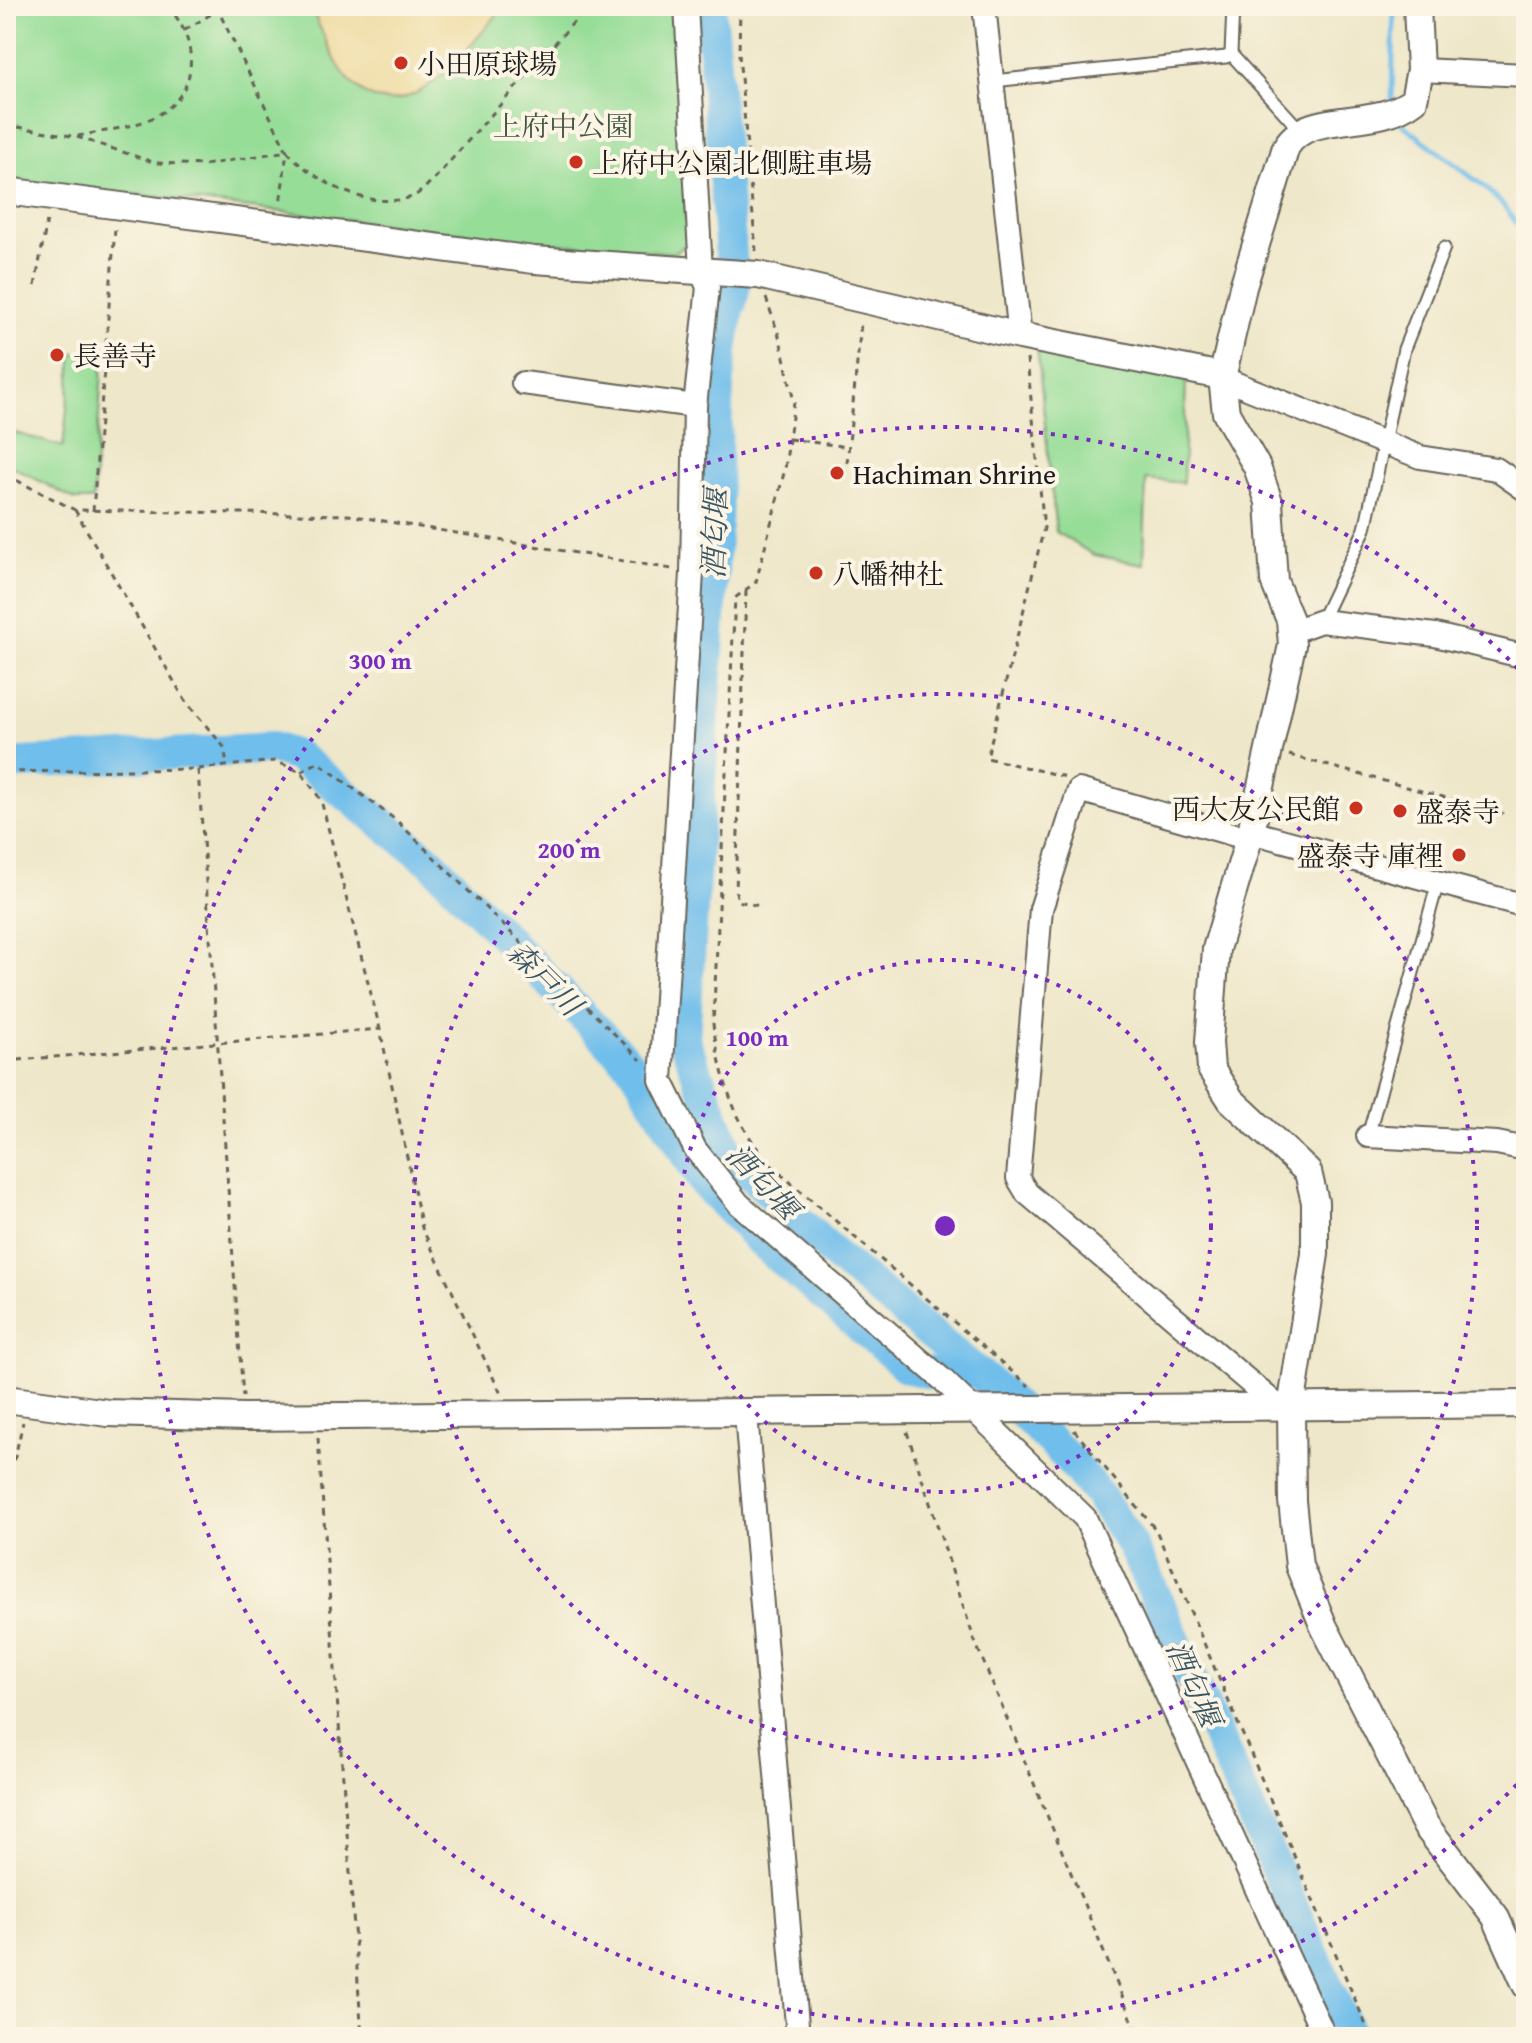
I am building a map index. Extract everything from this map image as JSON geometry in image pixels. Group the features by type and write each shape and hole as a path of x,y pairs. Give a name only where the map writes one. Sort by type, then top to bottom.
{"street":[{"path":"686,6 701,271 708,287 695,406 692,573 661,1080 695,1149 739,1204 943,1380 1085,1518 1325,2037"},
{"path":"984,6 1022,336"},
{"path":"1417,6 1420,70 1414,100 1392,113 1300,130 1286,147 1243,287 1222,377 1226,413 1257,467 1269,502 1274,581 1293,631 1271,750 1250,835 1216,949 1209,1042 1211,1069 1231,1100 1308,1172 1311,1187 1315,1254 1285,1408 1295,1542 1306,1586 1426,1826 1495,1916 1526,1985"},
{"path":"1420,70 1526,75"},
{"path":"6,191 534,260 758,275 1022,336 1222,377 1420,457 1490,467 1526,490"},
{"path":"523,383 695,406"},
{"path":"1293,631 1321,621 1435,635 1526,657"},
{"path":"1285,1408 1027,1193 1018,1178 1041,909 1079,790 1526,906"},
{"path":"1368,1136 1497,1143 1526,1149"},
{"path":"16,1401 108,1413 244,1417 1526,1404"},
{"path":"746,1414 798,2037"}],"lane":[{"path":"1233,6 1231,54 1300,130"},
{"path":"993,81 1231,54"},
{"path":"1321,621 1365,529 1404,349 1444,248"},
{"path":"1368,1136 1438,882"}],"path":[{"path":"77,137 157,116 173,104 183,91 193,57 185,30 167,6"},
{"path":"185,30 217,8 287,151 306,173 349,193 385,199 413,197 436,177 588,6"},
{"path":"740,6 739,54 758,275 780,339 794,402 785,469 756,582 735,598 713,1024 726,1090 752,1146 1055,1408 1156,1530 1371,2037"},
{"path":"6,125 77,137 129,157 182,166 287,151"},
{"path":"278,226 287,151"},
{"path":"35,286 51,196"},
{"path":"93,511 116,205"},
{"path":"847,463 863,299"},
{"path":"1022,336 1044,528 987,758 1066,777 1078,783 1079,790"},
{"path":"789,439 849,447"},
{"path":"6,475 75,510 348,515 692,573"},
{"path":"75,510 186,702 224,747 227,765"},
{"path":"746,590 736,892 738,901 759,906"},
{"path":"1271,750 1509,815"},
{"path":"6,772 197,769 275,761 301,772 321,800 380,1029 422,1228 511,1415"},
{"path":"301,772 318,762 397,821 661,1080"},
{"path":"197,769 244,1417"},
{"path":"6,1061 217,1046 380,1029"},
{"path":"6,1470 15,1457 16,1401"},
{"path":"898,1408 974,1639 1139,2037"},
{"path":"316,1416 362,2037"}],"green space":[{"name":"上府中公園","path":"6,6 676,6 687,245 673,253 519,240 6,179"},
{"path":"1037,346 1186,377 1183,483 1146,479 1144,564 1094,555 1056,532"},
{"path":"73,353 103,356 93,500 75,500 6,463 6,430 63,447"}],"sand":[{"path":"310,6 484,6 485,11 490,6 505,6 436,80 415,94 394,100 372,97 351,82 333,56"}],"waterway":[{"name":"酒匂堰","path":"710,6 734,290 723,343 718,396 717,505 684,1040 729,1154 837,1257 995,1387 1068,1458 1099,1495 1132,1545 1350,2037"},
{"path":"1392,101 1394,6"},
{"path":"1400,118 1402,124 1483,186 1503,205 1526,236"},
{"name":"森戸川","path":"6,764 272,748 297,756 431,862 634,1068 704,1183 761,1242 908,1368 957,1379"}],"place":[{"name":"小田原球場","path":"401,63"},
{"name":"上府中公園北側駐車場","path":"576,162"},
{"name":"長善寺","path":"57,355"},
{"name":"Hachiman Shrine","path":"837,473"},
{"name":"八幡神社","path":"816,573"},
{"name":"西大友公民館","path":"1356,808"},
{"name":"盛泰寺","path":"1400,811"},
{"name":"盛泰寺 庫裡","path":"1459,855"}]}
